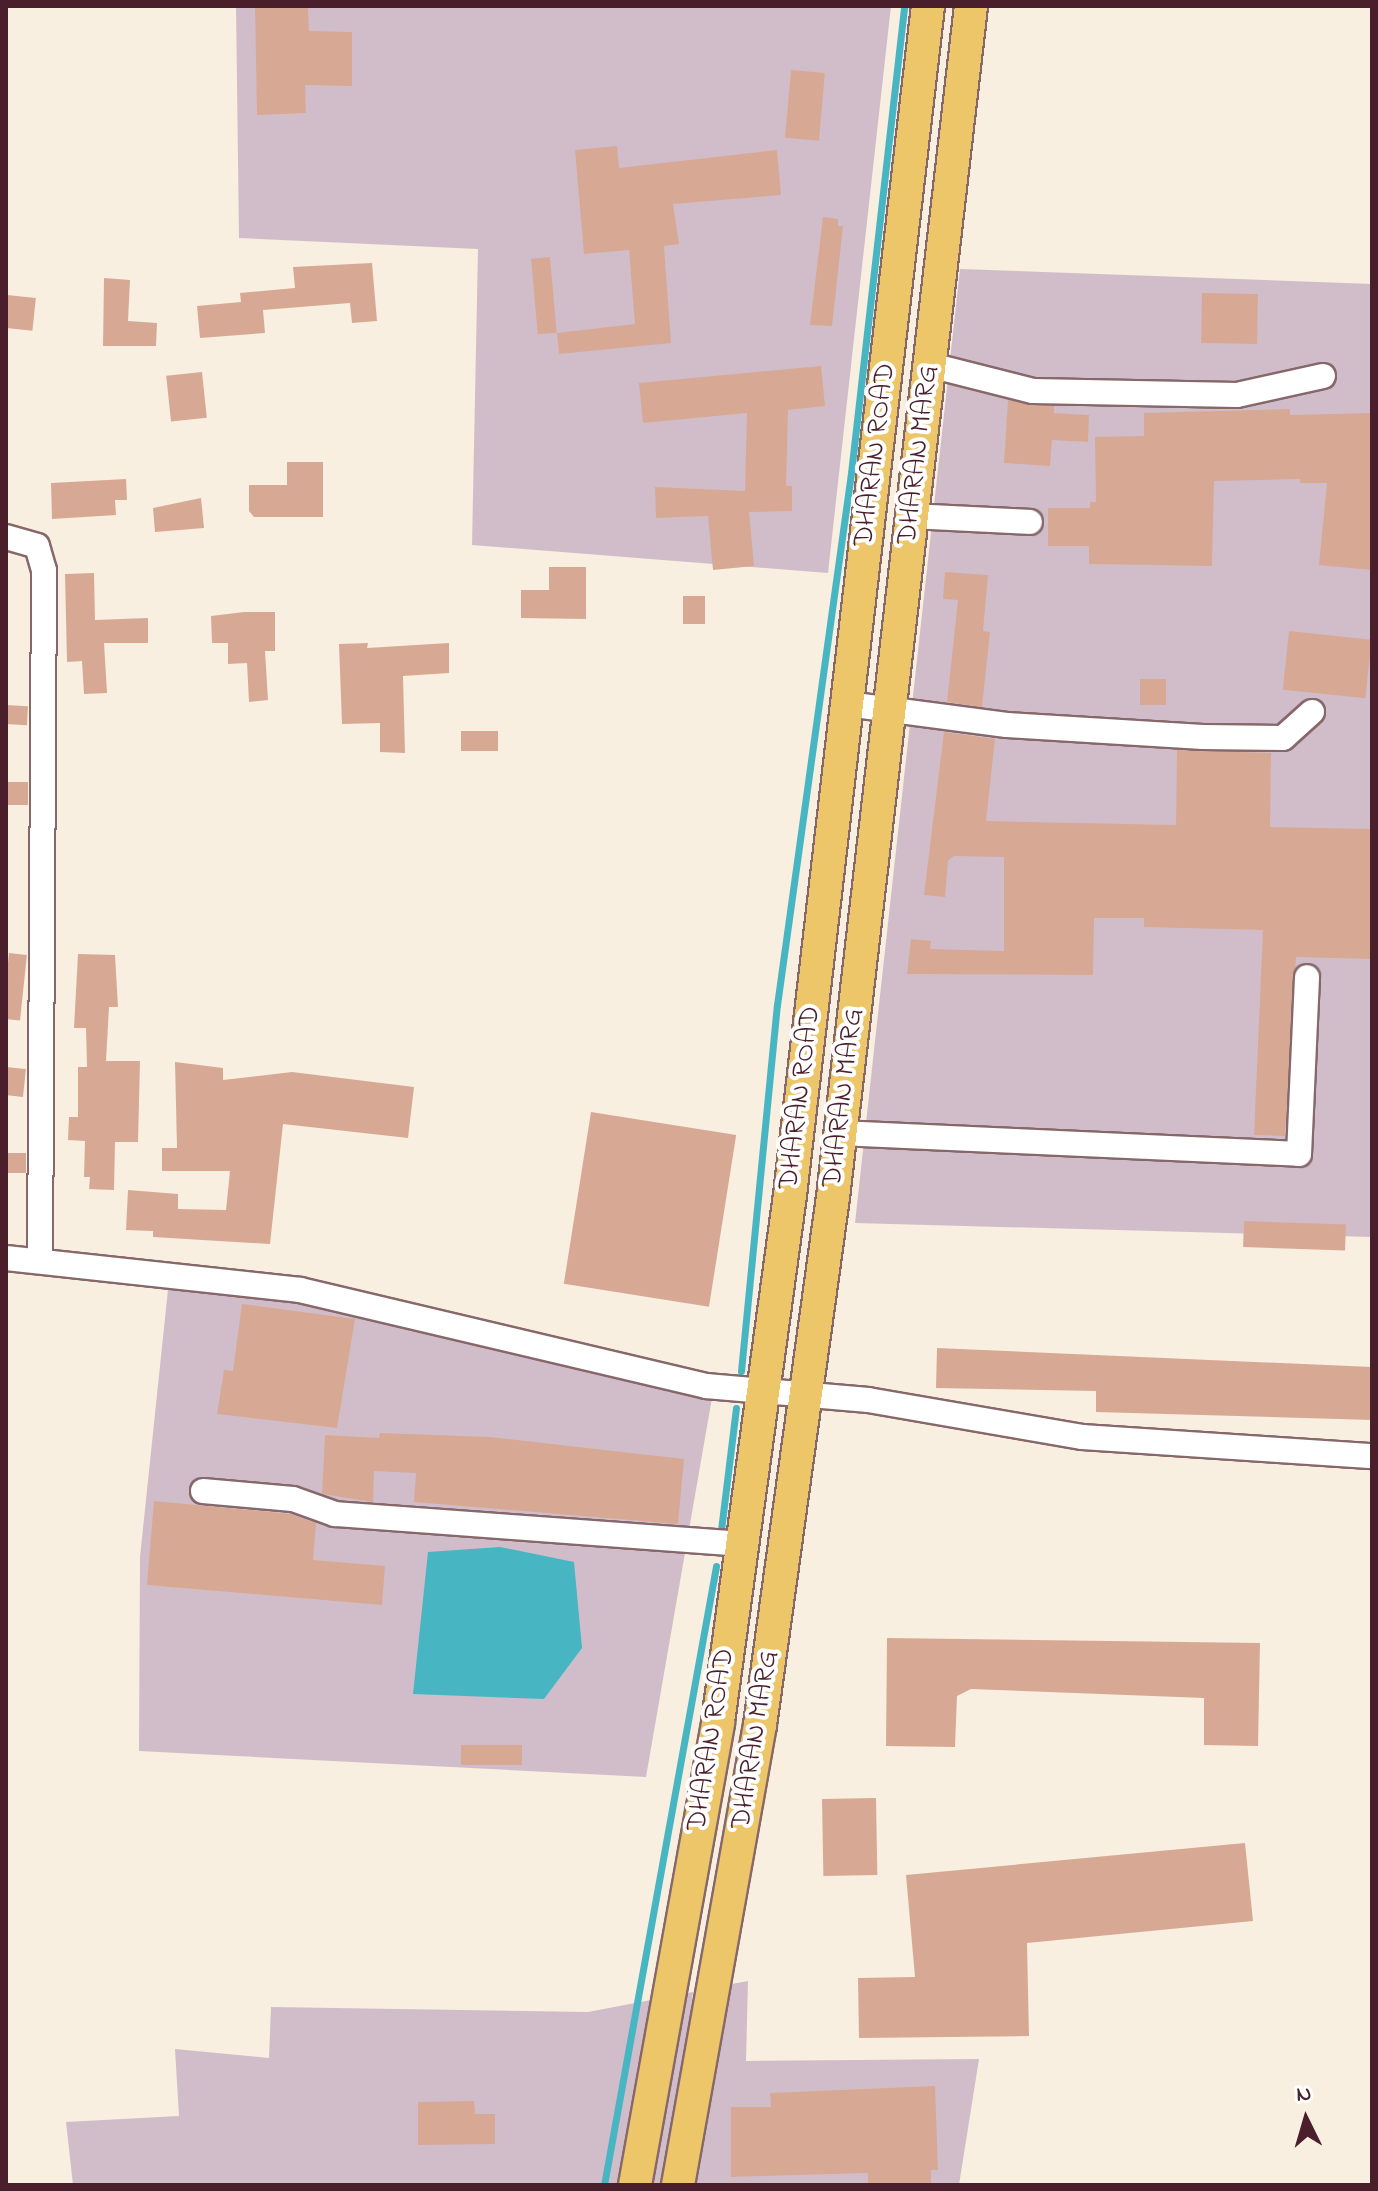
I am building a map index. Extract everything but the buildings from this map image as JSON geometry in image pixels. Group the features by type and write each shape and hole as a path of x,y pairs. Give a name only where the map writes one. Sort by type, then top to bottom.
{"main road":[{"name":"DHARAN ROAD","path":"635,2185 704,1797 763,1391 928,6"},
{"name":"DHARAN MARG","path":"678,2185 746,1803 806,1396 840,1133 971,6"},
{"path":"704,1797 746,1803"}],"street":[{"path":"930,365 1033,391 1237,395 1323,376"},
{"path":"912,516 1030,522"},
{"path":"6,537 37,546 44,570 40,1260"},
{"path":"847,704 890,705 1007,725 1203,737 1283,738 1312,712"},
{"path":"840,1133 1299,1154 1307,977"},
{"path":"6,1258 300,1290 706,1386 868,1400 1083,1437 1372,1456"},
{"path":"203,1491 293,1499 335,1514 741,1544"}],"shaded area":[{"path":"236,6 891,6 828,573 472,545 478,249 239,238"},
{"path":"960,269 1372,284 1372,1237 855,1223"},
{"path":"169,1280 303,1292 713,1392 646,1777 139,1751 140,1557"},
{"path":"748,1981 746,2061 979,2059 959,2185 690,2185 716,1987"},
{"path":"693,1992 670,2185 73,2185 66,2122 179,2116 175,2049 269,2058 271,2007 588,2012"}],"water":[{"path":"500,1547 574,1562 582,1648 544,1699 413,1694 428,1552"}],"waterway":[{"path":"741,1371 777,1005 851,473 904,6"},
{"path":"720,1538 736,1408"},
{"path":"604,2185 716,1566"}]}
